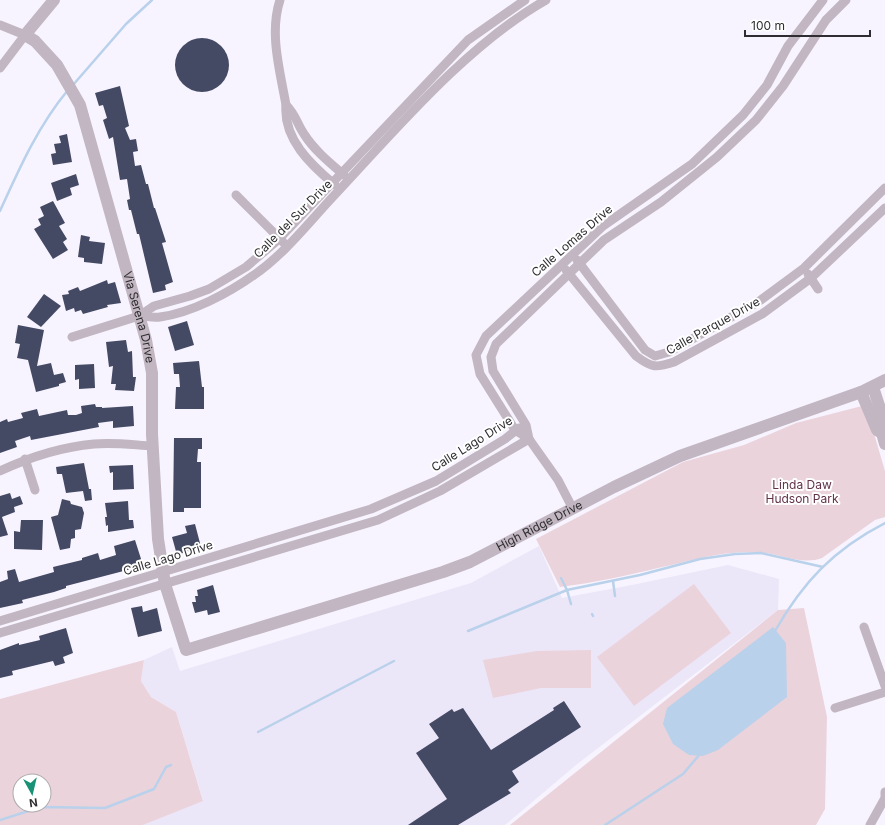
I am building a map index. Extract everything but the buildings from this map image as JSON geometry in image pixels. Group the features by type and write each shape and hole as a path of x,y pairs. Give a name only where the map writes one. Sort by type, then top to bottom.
{"street":[{"path":"0,68 54,0"},
{"path":"280,0 277,10 275,34 286,105 285,115 290,133 301,151 340,190"},
{"name":"Calle del Sur Drive","path":"72,338 139,316 154,306 190,296 225,280 252,262 279,238 427,81 468,40 524,0 529,10"},
{"name":"Calle del Sur Drive","path":"139,316 160,317 186,309 216,297 255,275 287,246 435,89 478,49 529,10 546,0"},
{"name":"Calle Lomas Drive","path":"476,355 486,336 603,226 692,164 743,115 767,85 791,43 823,0"},
{"name":"Calle Lomas Drive","path":"491,357 496,344 604,240 661,202 697,173 756,120 783,86 826,20 846,0"},
{"name":"Via Serena Drive","path":"0,25 25,35 35,41 57,65 78,99 146,340 152,373 153,446 158,539 164,578 186,650"},
{"path":"791,43 805,52"},
{"path":"427,81 435,89"},
{"path":"286,105 294,114 304,134 317,150 350,179"},
{"path":"290,133 301,128"},
{"path":"692,164 697,173"},
{"name":"Calle Parque Drive","path":"573,254 645,350 655,356 669,352 758,302 804,268 885,188"},
{"path":"236,195 287,246"},
{"name":"Calle Parque Drive","path":"562,265 636,356 649,366 661,366 674,362 755,317 811,278 885,208"},
{"path":"804,268 818,289"},
{"path":"510,313 519,322"},
{"path":"529,439 526,425 492,371 491,357 476,355 480,374 515,430 529,439 558,480 573,509"},
{"path":"655,356 655,366"},
{"name":"High Ridge Drive","path":"186,650 443,572 470,562 573,509 614,486 680,456 861,392 885,380"},
{"path":"873,386 884,433"},
{"path":"861,392 877,430 884,433"},
{"name":"Calle Lago Drive","path":"0,633 62,614 284,536 371,509 436,481 505,439 515,430 526,425"},
{"name":"Calle Lago Drive","path":"0,621 60,603 164,578 179,579 378,520 440,491 529,439"},
{"path":"0,471 25,459 50,452 95,444 153,446"},
{"path":"25,459 35,490"},
{"path":"409,492 414,503"},
{"path":"284,536 287,547"},
{"path":"60,603 62,614"},
{"path":"864,627 885,686"},
{"path":"835,708 885,692"},
{"path":"870,825 885,798 885,792"}],"shaded area":[{"path":"539,546 562,598 728,565 779,579 778,610 576,765 505,825 143,825 203,800 176,712 151,697 141,681 144,660 172,647 180,671 471,583"}],"green space":[{"name":"Linda Daw Hudson Park","path":"862,406 870,420 885,471 885,517 875,520 822,558 814,560 797,560 754,552 730,553 609,579 560,587 536,539 683,462 744,445 796,423"},
{"path":"694,584 731,633 634,706 597,657"},
{"path":"804,608 827,717 825,809 816,825 510,825 778,610"},
{"path":"591,650 591,688 541,688 493,698 483,660 537,651"},
{"path":"144,660 141,681 151,697 176,712 203,801 143,825 0,825 0,699"}],"water":[{"path":"773,627 786,643 787,697 718,750 703,756 689,755 673,744 663,724 667,708"}],"waterway":[{"path":"73,85 126,24 152,0"},
{"path":"0,211 38,133 47,118 68,90"},
{"path":"775,631 797,597 821,568 850,544 885,523"},
{"path":"468,631 567,590 640,575 700,559 735,554 761,553 823,567"},
{"path":"561,578 567,590 571,604"},
{"path":"613,581 615,596"},
{"path":"258,732 394,661"},
{"path":"605,825 683,774 700,754"},
{"path":"0,820 41,807 105,808 154,789 166,767 171,765"}]}
